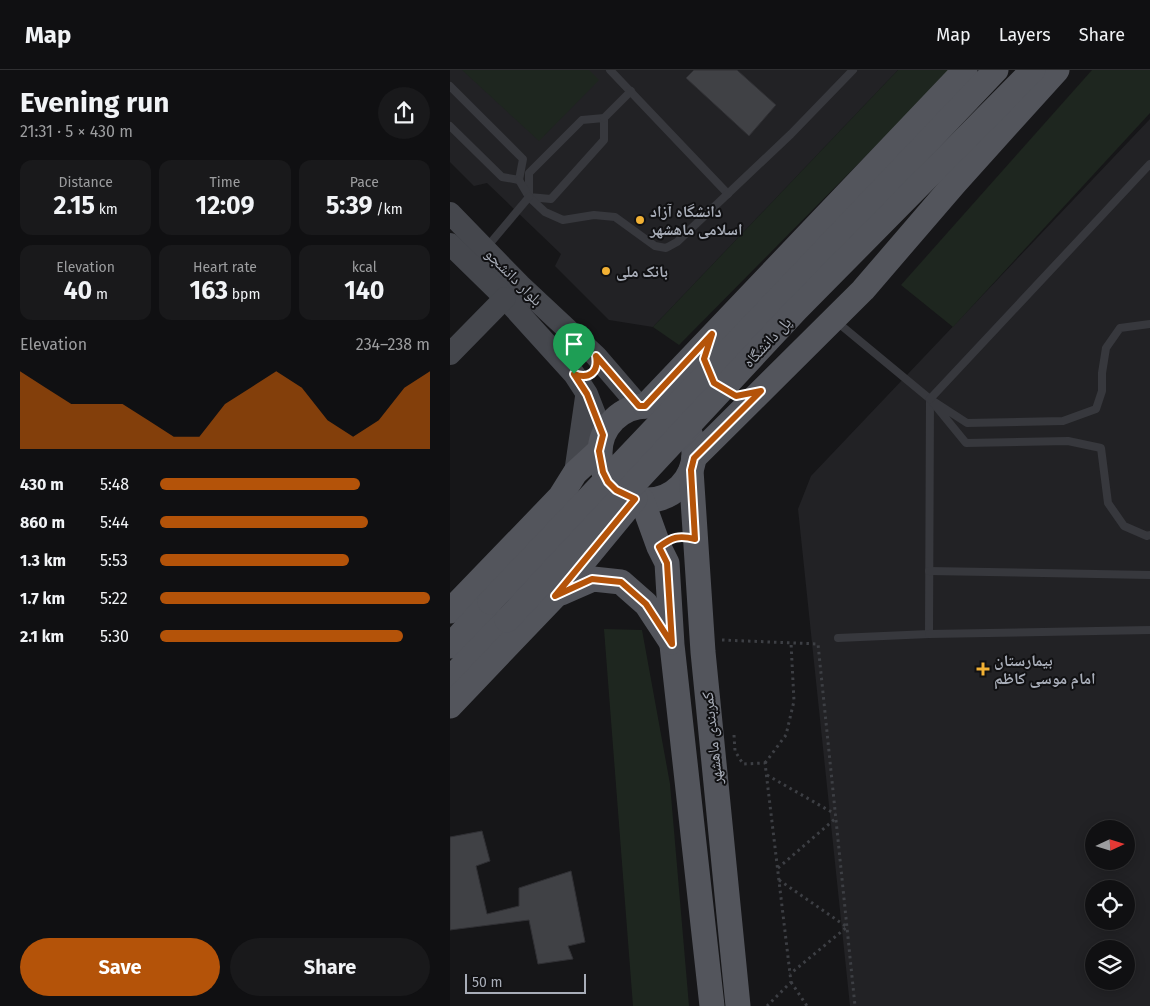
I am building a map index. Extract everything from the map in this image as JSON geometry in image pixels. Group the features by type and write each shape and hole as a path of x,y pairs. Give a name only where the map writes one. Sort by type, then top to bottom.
{"main road":[{"path":"642,406 965,70"},
{"name":"پل دانشگاه","path":"499,611 996,70"},
{"name":"پل دانشگاه","path":"499,611 1033,70"},
{"path":"692,464 692,440 684,423 664,408 642,406 627,410 607,426 601,443 601,467 608,482 621,493 638,500 649,501 662,498 674,492 684,482 692,464 761,391 863,290 955,183 1057,70"},
{"name":"بلوار دانشجو","path":"450,213 520,285 596,356 642,406"},
{"name":"بلوار دانشجو","path":"450,244 506,298 574,374 587,394 601,443"},
{"path":"450,354 506,298"},
{"path":"712,334 704,359 714,383 736,396 761,391"},
{"path":"574,374 581,377 589,376 595,371 598,364 596,356"},
{"path":"574,473 587,394"},
{"path":"450,611 560,497 574,473 601,443"},
{"name":"کمربندی ماهشهر","path":"692,464 703,652 738,1006"},
{"path":"560,497 580,490 600,498 610,517 605,538"},
{"path":"450,706 555,596 638,500"},
{"name":"کمربندی ماهشهر","path":"638,500 667,563 672,644 712,1006"},
{"path":"659,547 669,540 683,536 695,539"},
{"path":"555,596 592,579 621,582 646,604 672,644"},
{"path":"450,646 499,611"},
{"path":"450,679 499,611"}],"lane":[{"path":"610,70 728,194"},
{"path":"450,86 523,159 519,180 529,197 545,212 563,220 594,215 615,217 655,246 666,248 677,242 728,194 791,134 853,70"},
{"path":"485,248 529,197 529,173 582,120 604,118 630,91"},
{"path":"529,197 551,199 604,140 604,118"},
{"path":"450,126 502,178 519,180"},
{"path":"929,634 930,398 1150,164"},
{"path":"834,319 930,398 967,423 1063,421 1096,409 1102,391 1102,373 1106,348 1120,328 1150,324"},
{"path":"930,398 966,443 1068,441 1101,448 1108,503 1124,526 1148,536 1150,535"},
{"path":"929,571 1150,575"},
{"path":"838,638 929,634 1150,630"}],"path":[{"path":"723,649 722,640 818,644 855,1006"},
{"path":"791,643 794,700 786,735 765,763 791,982 807,1006"},
{"path":"733,732 735,751 743,764 765,763"},
{"path":"767,775 836,816"},
{"path":"778,868 836,816"},
{"path":"779,880 847,927"},
{"path":"790,974 847,927"},
{"path":"767,1006 791,982"}],"shaded area":[{"name":"دانشگاه آزاد اسلامی ماهشهر","path":"450,70 898,70 653,327 609,320 555,266 561,254 487,183 474,186 450,162"},
{"path":"462,70 589,70 599,80 539,141"},
{"path":"898,70 951,70 679,345 653,327"},
{"path":"1092,70 1150,70 1150,113 953,327 901,285"},
{"name":"بیمارستان امام موسی کاظم","path":"1150,119 1150,1006 850,1006 798,509 811,476"},
{"path":"604,629 642,630 670,784 689,1006 633,1006"}],"building":[{"path":"694,70 737,70 776,105 749,136 686,78"},
{"path":"482,831 490,861 476,866 487,914 519,906 519,888 571,871 585,942 568,946 573,959 538,964 529,920 450,930 450,837"}],"place":[{"name":"دانشگاه آزاد اسلامی ماهشهر","path":"640,220"},
{"name":"بانک ملی","path":"606,271"},
{"name":"بیمارستان امام موسی کاظم","path":"983,669"}],"route":[{"path":"712,334 704,359 714,383 736,396 761,391 694,458 691,470 695,539 683,536 669,540 659,547 667,563 672,644 646,604 621,582 592,579 555,596 605,538 635,499 625,496 616,490 608,482 603,472 599,451 603,435 587,394 574,374 581,377 589,376 595,371 598,364 596,356 639,406 645,406 712,334"}]}
